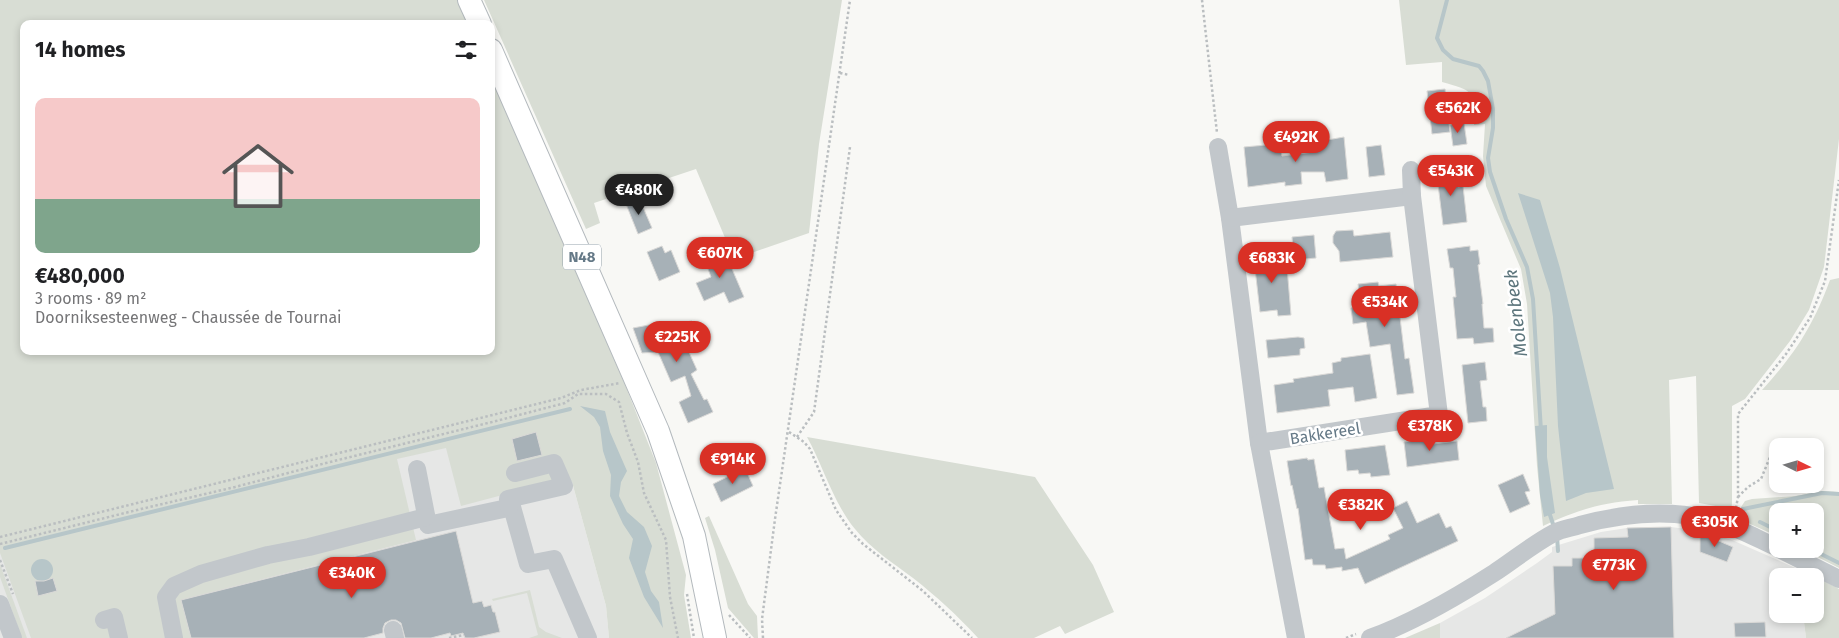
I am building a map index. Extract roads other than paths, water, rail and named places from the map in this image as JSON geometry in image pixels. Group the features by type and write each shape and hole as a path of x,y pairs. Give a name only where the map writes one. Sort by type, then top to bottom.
{"main road":[{"path":"470,0 478,20"},
{"name":"N48","path":"495,59 667,456 694,536 714,638"}],"street":[{"path":"1218,147 1230,218 1259,443 1296,638"},
{"name":"Bakkereel","path":"1259,443 1440,415 1412,196 1411,170"},
{"path":"1230,218 1412,196"},
{"path":"515,473 554,463 564,486 508,499 509,507 512,507 528,564 554,559 588,638"},
{"path":"417,469 428,524 509,507"},
{"path":"1370,638 1446,603 1546,538 1565,530 1606,518 1646,514 1682,515 1731,526 1769,544"},
{"path":"174,638 166,597 174,586 201,574 426,517"},
{"path":"1798,558 1839,579"},
{"path":"0,604 12,638"},
{"path":"104,620 114,617 119,638"}],"waterway":[{"name":"Molenbeek","path":"1447,0 1437,38 1443,50 1453,59 1479,66 1488,81 1493,109 1493,128 1488,158 1490,172 1506,219 1527,267 1533,299 1541,431"},
{"path":"5,548 570,409"},
{"path":"1743,509 1822,493 1839,494"},
{"name":"Molenbeek","path":"1549,512 1554,527"},
{"path":"1760,522 1769,526"},
{"name":"Molenbeek","path":"1557,536 1558,551"},
{"path":"1824,556 1839,563"}]}
